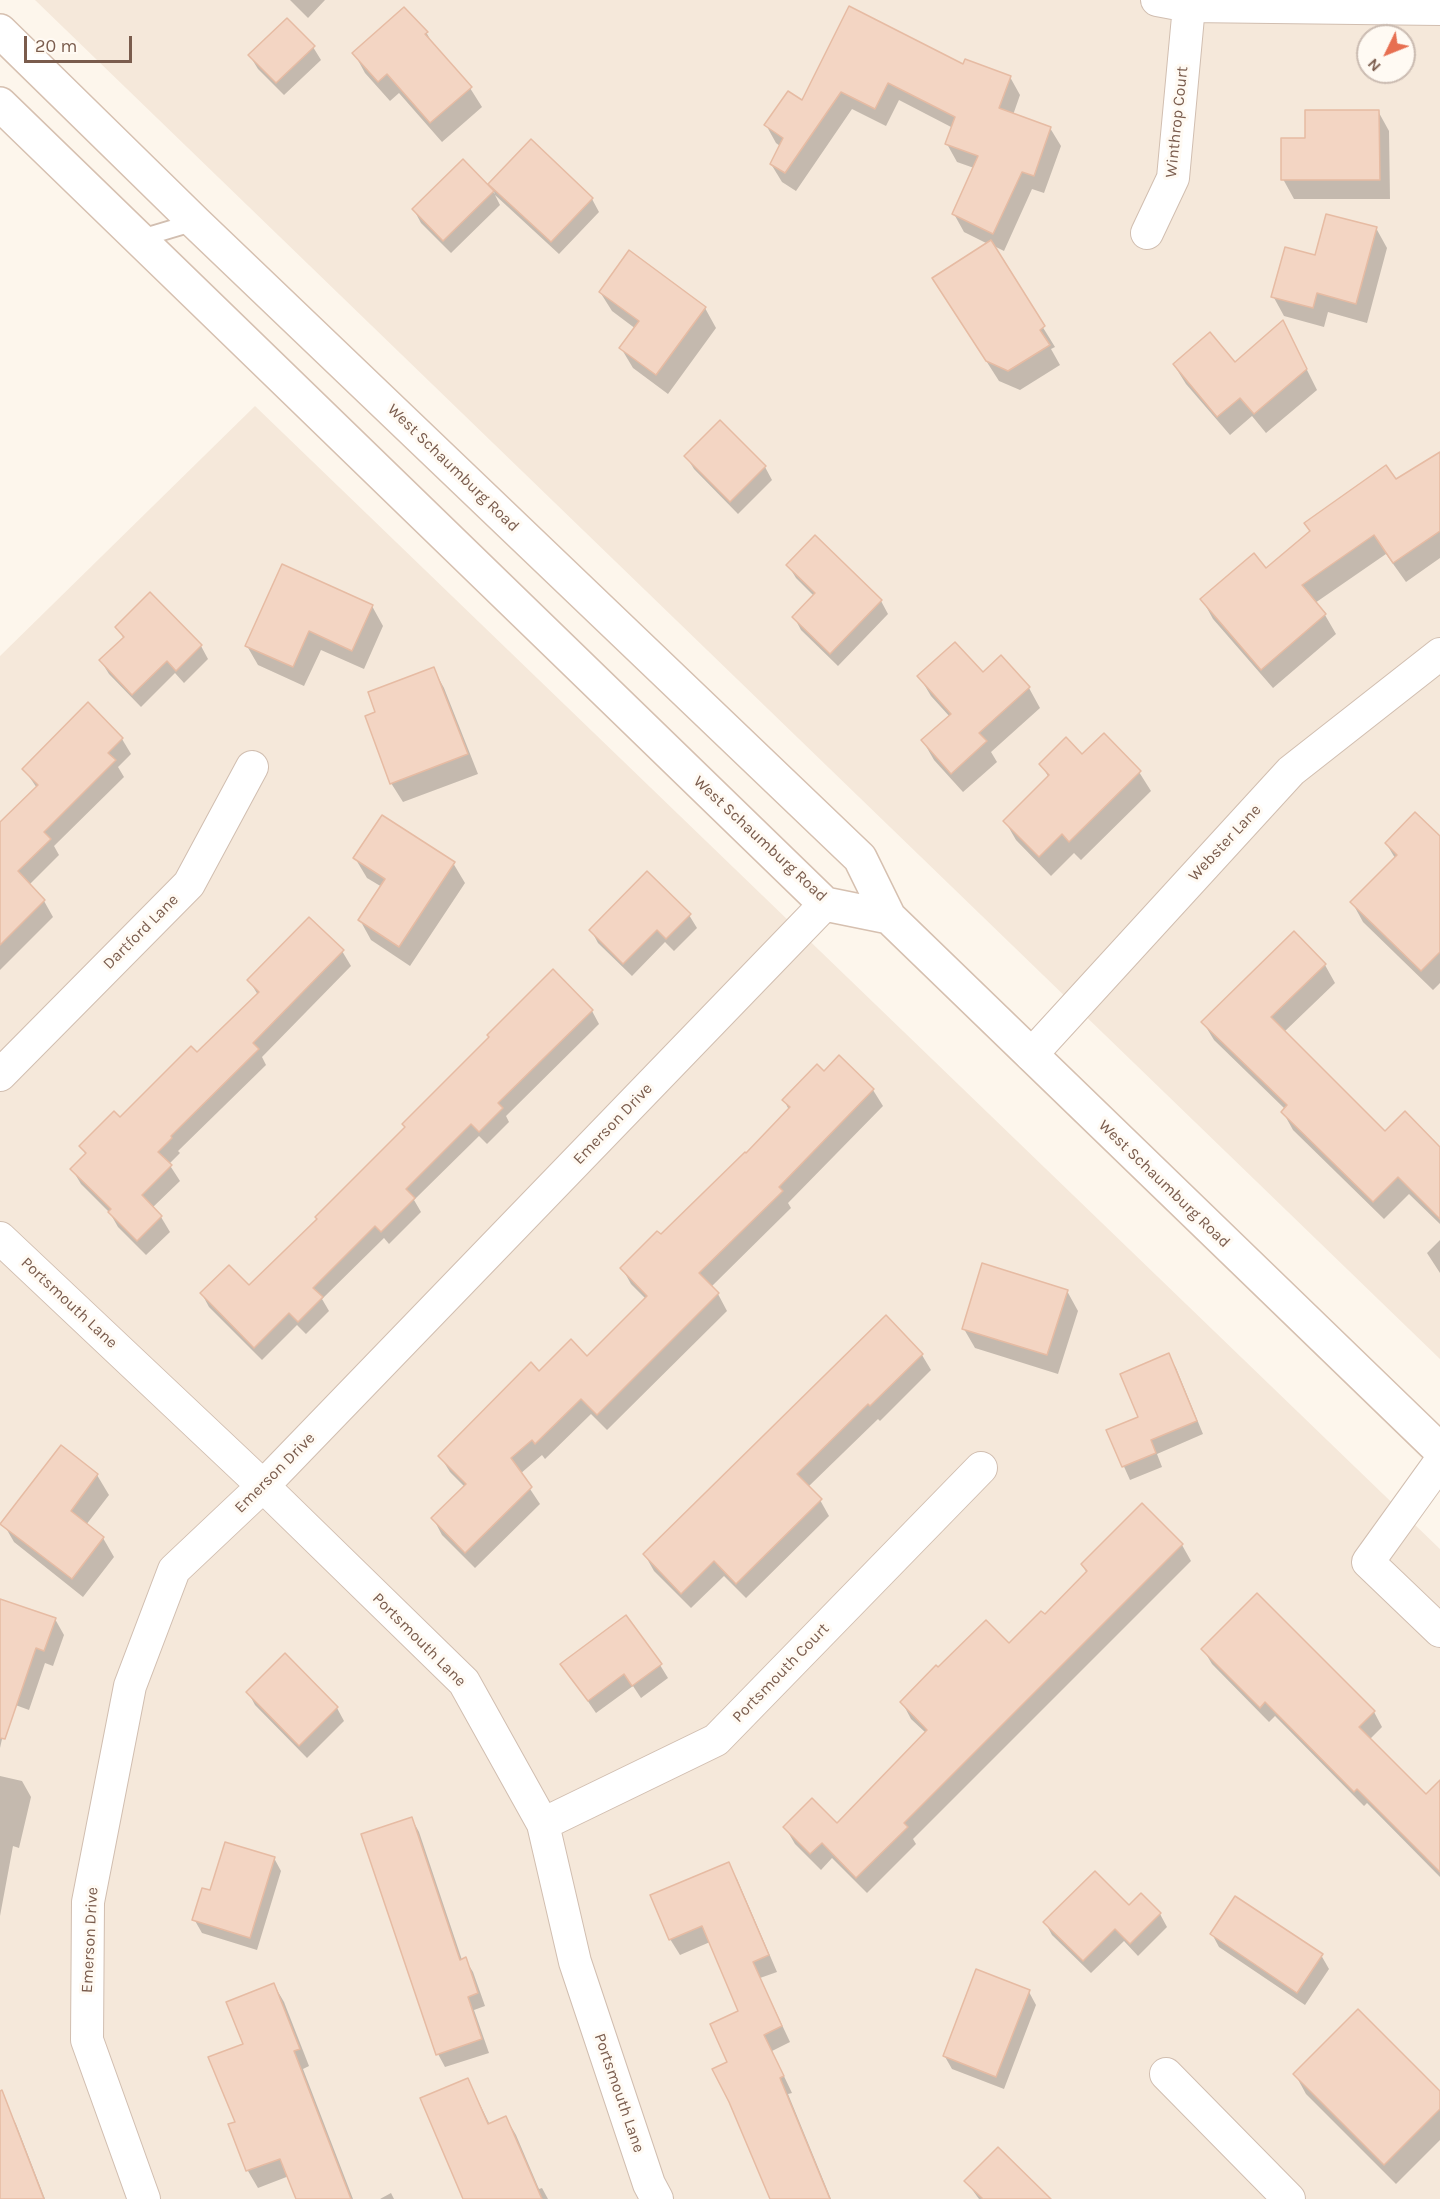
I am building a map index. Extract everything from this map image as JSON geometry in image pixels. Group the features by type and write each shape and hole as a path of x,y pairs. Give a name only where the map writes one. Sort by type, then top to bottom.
{"main road":[{"name":"West Schaumburg Road","path":"0,31 195,222 860,858 889,917 1440,1450"},
{"name":"West Schaumburg Road","path":"0,104 825,904 889,917"}],"street":[{"path":"1157,0 1189,6 1440,9"},
{"name":"Winthrop Court","path":"1147,233 1173,178 1189,6"},
{"name":"Webster Lane","path":"1031,1055 1291,771 1440,654"},
{"name":"Dartford Lane","path":"0,1075 189,884 252,767"},
{"name":"Emerson Drive","path":"144,2199 87,2040 88,1902 130,1686 174,1570 263,1486 825,904"},
{"name":"Portsmouth Lane","path":"0,1238 263,1486 464,1682 543,1824 575,1962 649,2184 657,2199"},
{"path":"1440,1462 1368,1562 1440,1631"},
{"name":"Portsmouth Court","path":"543,1824 716,1740 981,1468"},
{"path":"1167,2074 1289,2199"}],"lane":[{"path":"138,239 195,222"}],"shaded area":[{"path":"35,0 1440,0 1440,1359"},
{"path":"255,406 1440,1549 1440,2199 0,2199 0,656"}],"building":[{"path":"849,6 963,64 965,59 1011,76 999,108 1051,127 1034,176 1022,172 993,234 952,214 978,156 945,144 955,117 888,83 875,109 841,92 785,173 770,164 783,138 764,125 788,91 802,100"},
{"path":"404,7 428,32 425,34 472,87 430,123 387,74 378,82 352,53"},
{"path":"287,18 315,46 276,83 248,55"},
{"path":"1305,110 1379,110 1380,180 1281,180 1281,138 1305,138"},
{"path":"531,139 593,198 551,242 488,184"},
{"path":"463,159 494,191 443,241 412,209"},
{"path":"1326,214 1377,227 1356,304 1317,293 1313,308 1271,297 1285,247 1315,255"},
{"path":"991,240 1045,326 1040,330 1050,345 1008,371 986,361 932,278"},
{"path":"629,250 706,307 656,375 619,348 639,321 599,292"},
{"path":"1283,320 1307,369 1254,414 1240,398 1217,417 1173,364 1210,332 1235,362"},
{"path":"720,420 766,466 730,502 684,456"},
{"path":"1440,452 1440,531 1393,563 1374,535 1302,585 1326,614 1261,670 1200,599 1254,553 1266,568 1310,531 1304,523 1386,465 1396,479"},
{"path":"815,535 882,600 830,654 792,617 815,593 786,565"},
{"path":"282,564 373,605 352,651 309,631 293,667 245,646"},
{"path":"150,592 202,645 176,671 167,661 132,695 99,660 124,637 115,627"},
{"path":"955,642 983,672 1001,655 1030,687 979,733 987,741 951,774 921,740 951,714 917,676"},
{"path":"434,667 468,754 390,784 365,716 375,712 368,692"},
{"path":"88,702 123,738 108,753 116,760 44,832 51,839 18,871 45,900 0,945 0,822 38,785 22,769"},
{"path":"1104,733 1141,771 1069,842 1062,834 1039,857 1003,821 1049,775 1039,764 1066,737 1082,754"},
{"path":"1415,812 1440,836 1440,952 1421,971 1350,902 1397,855 1385,843"},
{"path":"382,815 455,862 399,947 358,920 385,879 353,858"},
{"path":"647,871 691,914 666,939 657,930 623,964 589,930"},
{"path":"309,917 344,950 253,1043 259,1049 171,1136 172,1138 158,1152 172,1165 142,1195 162,1216 137,1241 108,1212 111,1209 70,1169 86,1153 79,1146 114,1111 120,1117 191,1046 197,1052 259,992 247,980"},
{"path":"1294,931 1326,964 1271,1017 1385,1131 1405,1111 1440,1147 1440,1219 1398,1177 1373,1202 1281,1112 1287,1105 1201,1022"},
{"path":"553,969 593,1010 498,1103 503,1108 479,1132 471,1124 406,1189 415,1198 381,1232 375,1226 313,1288 323,1297 298,1322 289,1313 254,1348 200,1293 229,1265 249,1285 317,1219 315,1217 405,1127 402,1124"},
{"path":"839,1055 874,1089 779,1187 783,1191 699,1273 719,1293 597,1415 581,1399 535,1444 532,1440 511,1458 532,1487 465,1553 431,1518 466,1484 438,1456 531,1362 539,1371 571,1339 587,1356 647,1296 620,1268 657,1231 661,1234 746,1153 790,1107 782,1100 817,1064 824,1071"},
{"path":"982,1263 1068,1290 1047,1355 962,1329"},
{"path":"886,1315 923,1354 797,1474 822,1499 736,1584 714,1561 681,1594 643,1554"},
{"path":"1169,1353 1197,1421 1151,1440 1156,1453 1122,1467 1106,1430 1138,1417 1120,1374"},
{"path":"61,1445 98,1474 71,1511 104,1537 72,1579 0,1524"},
{"path":"1142,1503 1183,1544 904,1823 908,1827 856,1878 822,1843 810,1854 783,1827 812,1798 837,1823 927,1730 900,1702 936,1665 938,1667 986,1620 1009,1643 1041,1611 1045,1614 1087,1571 1081,1564"},
{"path":"1257,1593 1375,1711 1359,1727 1426,1794 1440,1780 1440,1872 1357,1789 1354,1792 1265,1702 1260,1708 1201,1649"},
{"path":"0,1599 56,1618 44,1651 36,1648 5,1739 0,1738"},
{"path":"626,1615 662,1664 632,1686 624,1674 588,1701 560,1664"},
{"path":"285,1653 338,1707 299,1746 246,1692"},
{"path":"412,1817 460,1960 466,1957 478,1993 468,1997 482,2039 436,2055 361,1834"},
{"path":"225,1842 275,1857 250,1938 192,1920 202,1888 210,1890"},
{"path":"729,1862 769,1955 753,1962 782,2026 764,2035 784,2076 780,2078 830,2199 770,2199 729,2102 712,2069 727,2062 710,2024 738,2011 702,1926 669,1940 650,1895"},
{"path":"1095,1871 1129,1905 1141,1893 1161,1913 1130,1944 1115,1929 1083,1961 1043,1922"},
{"path":"1235,1896 1323,1954 1297,1993 1210,1934"},
{"path":"976,1969 1030,1990 996,2077 943,2056"},
{"path":"274,1983 300,2049 294,2051 351,2199 296,2199 280,2159 246,2171 228,2124 235,2122 208,2057 243,2044 226,2002"},
{"path":"1358,2009 1440,2091 1440,2109 1384,2165 1293,2074"},
{"path":"468,2078 488,2124 506,2116 542,2199 463,2199 420,2098"},
{"path":"2,2090 44,2199 0,2199 0,2091"},
{"path":"998,2147 1051,2199 983,2199 964,2181"}]}
